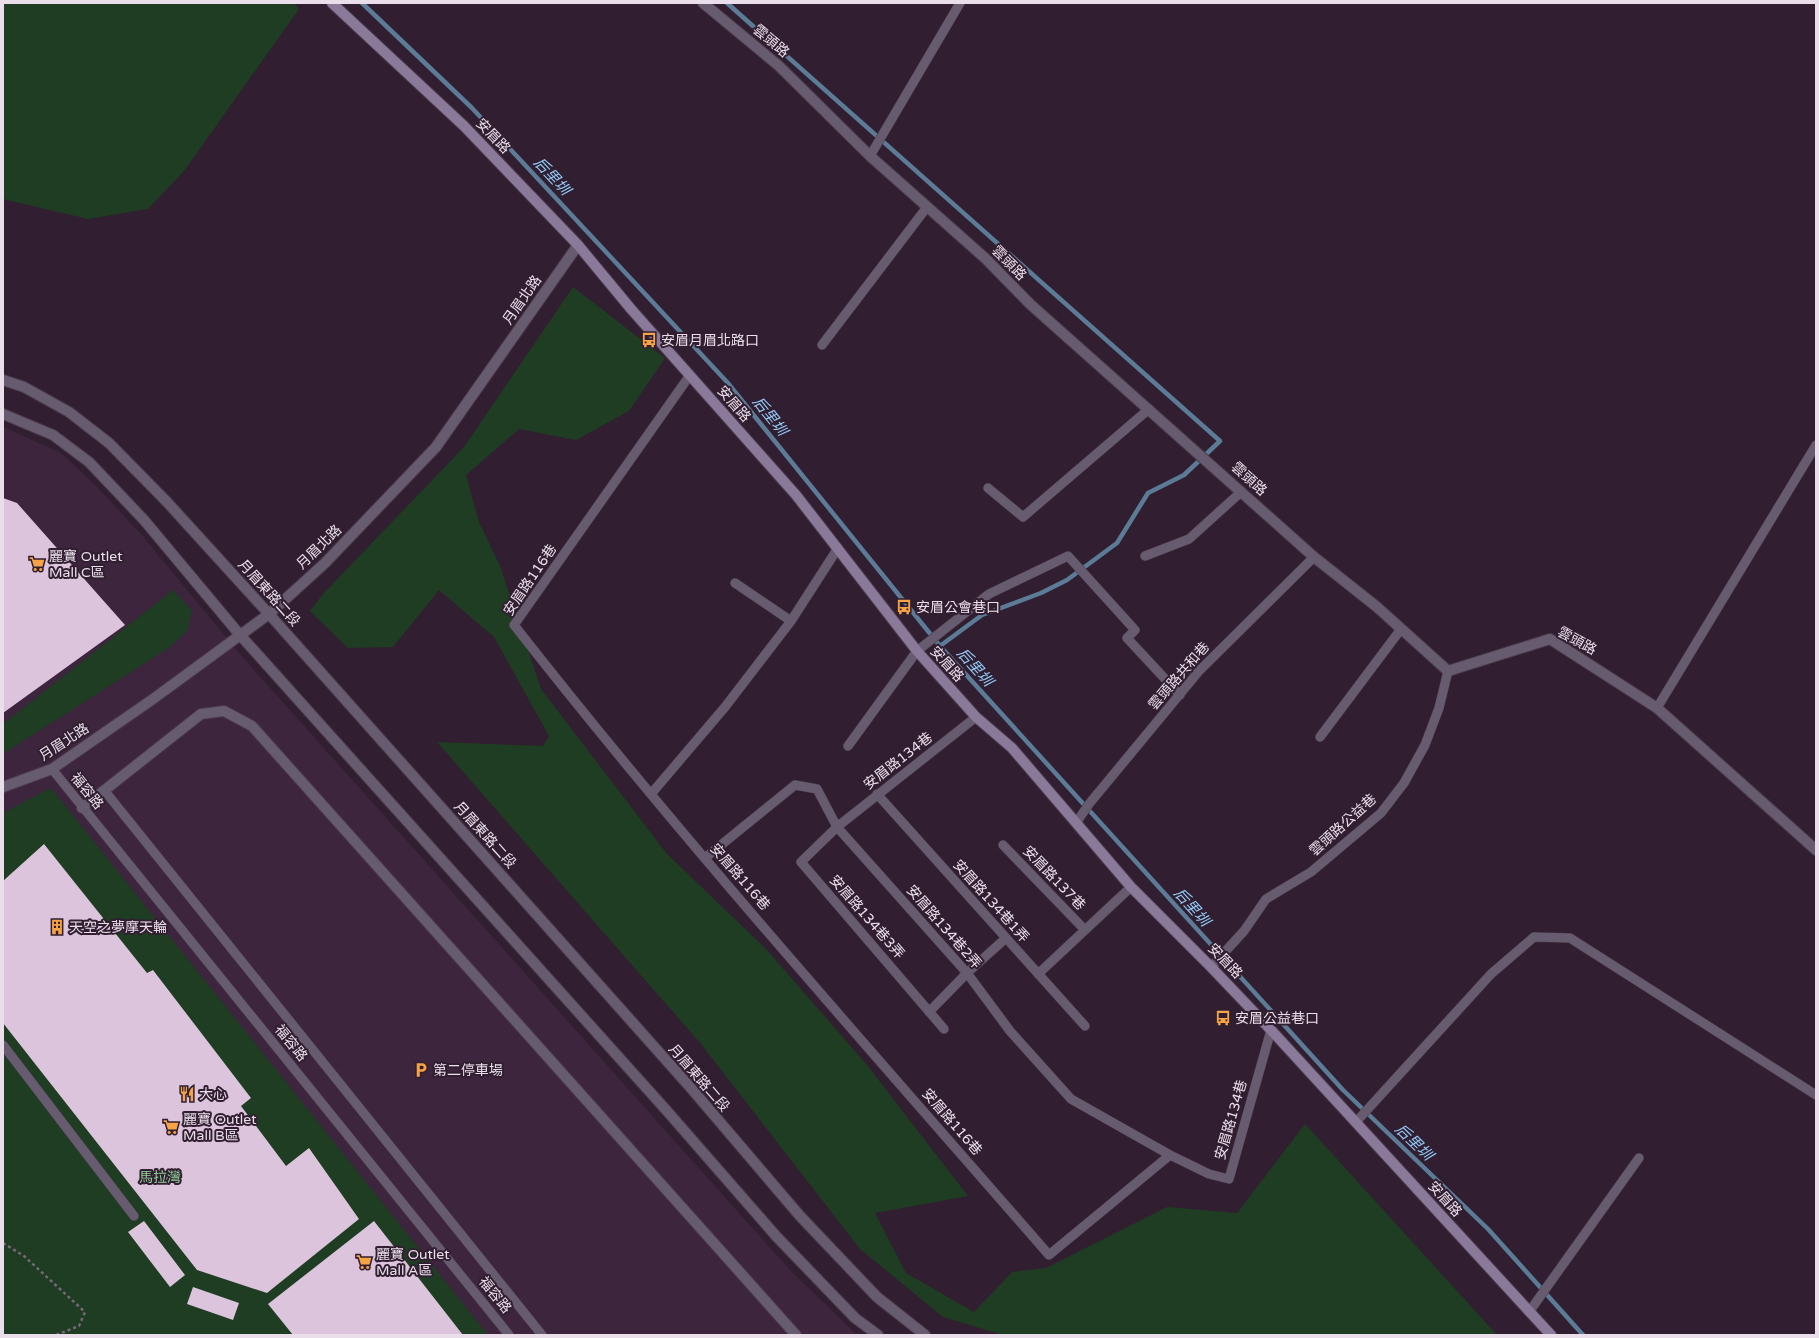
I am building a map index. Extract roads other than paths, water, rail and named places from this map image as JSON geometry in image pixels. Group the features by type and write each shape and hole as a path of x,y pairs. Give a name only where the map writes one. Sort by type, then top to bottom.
{"street":[{"name":"安眉路","path":"332,3 464,126 578,245 631,309 796,495 916,651 976,717 1012,748 1131,887 1212,967 1551,1335"},
{"name":"雲頭路","path":"703,3 779,66 870,156 986,259 1030,304 1314,557 1401,629 1448,671 1550,639 1657,708 1816,850"},
{"name":"月眉北路","path":"3,787 52,769 269,614 324,563 436,447 578,245"},
{"name":"月眉東路二段","path":"3,380 24,388 70,412 109,443 167,502 269,614 684,1082 800,1216 877,1297 925,1335"},
{"path":"3,414 53,435 89,462 144,520 240,635 662,1105 776,1236 855,1318 878,1335"},
{"path":"82,808 201,714 224,711 252,726 796,1335"}],"lane":[{"path":"870,156 960,3"},
{"path":"822,345 927,206"},
{"name":"安眉路116巷","path":"690,375 514,625 589,721 705,858 1049,1255 1170,1155"},
{"path":"988,488 1023,518 1148,409"},
{"path":"1657,708 1816,445"},
{"path":"1145,556 1189,539 1241,492"},
{"path":"651,794 725,707 791,621 838,548"},
{"path":"848,746 916,651 989,594 1068,556 1135,630 1127,638 1180,695"},
{"name":"雲頭路共和巷","path":"1076,824 1089,804 1199,671 1314,557"},
{"path":"735,584 791,621"},
{"path":"1320,737 1401,629"},
{"name":"雲頭路公益巷","path":"1212,967 1244,931 1266,900 1311,872 1381,813 1404,783 1425,745 1439,708 1448,671"},
{"name":"安眉路134巷","path":"837,827 976,717"},
{"name":"福容路","path":"52,769 509,1335"},
{"name":"安眉路134巷2弄","path":"705,858 795,784 817,789 837,827 967,973 1010,1032 1071,1099 1170,1155"},
{"path":"104,790 542,1335"},
{"name":"安眉路134巷1弄","path":"877,794 1085,1026"},
{"name":"安眉路134巷3弄","path":"837,827 801,862 944,1029"},
{"name":"安眉路137巷","path":"1003,845 1085,930"},
{"name":"安眉路137巷","path":"1038,974 1131,887"},
{"path":"1356,1122 1492,974 1534,937 1570,938 1816,1095"},
{"path":"929,1012 967,973 1006,938"},
{"name":"安眉路134巷","path":"1170,1155 1209,1174 1229,1179 1271,1030"},
{"path":"3,1044 134,1216"},
{"path":"1530,1312 1639,1158"}],"waterway":[{"name":"后里圳","path":"362,3 472,108 727,382 940,646 1343,1090 1488,1229 1583,1335"},
{"path":"727,3 1220,441 1184,475 1148,493 1117,543 1067,580 1041,593 982,615 940,646"}],"place":[{"name":"安眉月眉北路口","path":"649,340"},
{"name":"麗寶 Outlet Mall C區","path":"37,564"},
{"name":"安眉公會巷口","path":"904,607"},
{"name":"天空之夢摩天輪","path":"57,927"},
{"name":"安眉公益巷口","path":"1223,1018"},
{"name":"第二停車場","path":"421,1070"},
{"name":"大心","path":"187,1094"},
{"name":"麗寶 Outlet Mall B區","path":"171,1127"},
{"name":"麗寶 Outlet Mall A區","path":"364,1262"}],"park label":[{"name":"馬拉灣","path":"160,1177"}]}
